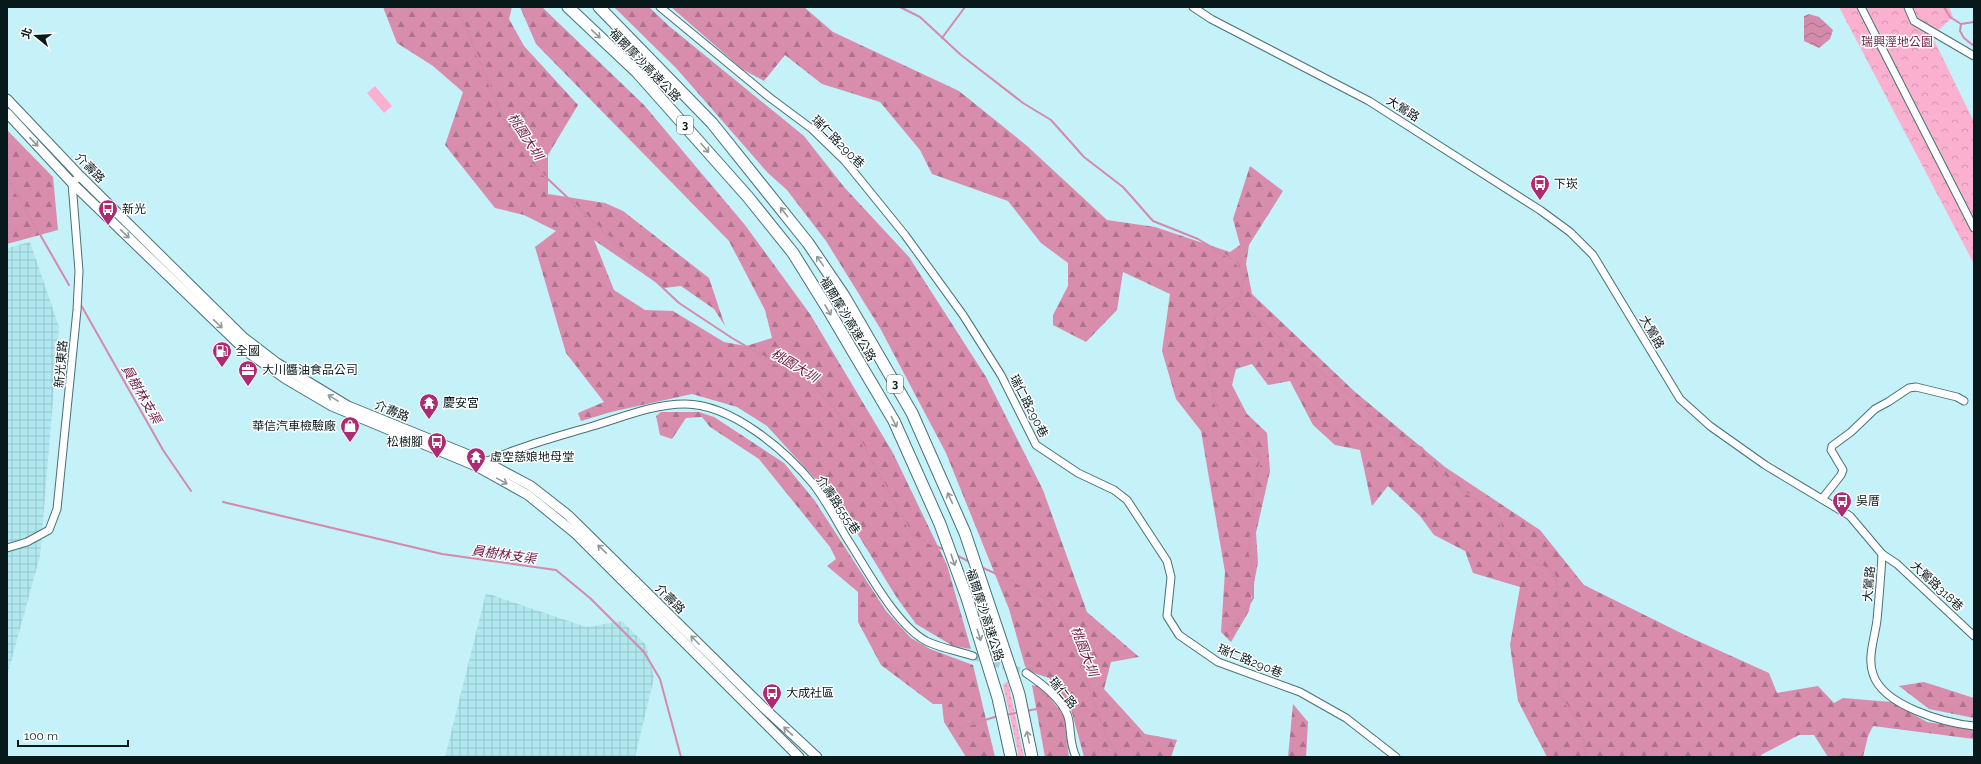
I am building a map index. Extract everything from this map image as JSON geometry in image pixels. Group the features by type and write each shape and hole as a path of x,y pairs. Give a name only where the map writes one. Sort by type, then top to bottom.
{"highway":[{"name":"福爾摩沙高速公路","path":"568,7 637,72 743,191 793,253 894,421 940,524 967,598 1002,715 1011,757"},
{"name":"福爾摩沙高速公路","path":"599,7 712,123 808,243 844,296 912,414 966,533 1023,712 1032,757"}],"main road":[{"name":"介壽路","path":"7,99 80,176 243,337 277,364 348,406 486,462 531,486 568,515 764,708 817,757"},
{"name":"介壽路","path":"7,113 72,183 246,351 286,379 332,406 476,466 528,495 576,534 799,757"}],"street":[{"name":"瑞仁路290巷","path":"660,7 763,92 812,129 846,162 905,235 963,316 1001,375 1036,445 1078,473 1114,490 1127,500 1167,561 1171,577 1167,616 1179,635 1218,662 1300,692 1346,718 1396,757"},
{"name":"大鶯路","path":"1193,7 1211,19 1369,101 1533,205 1570,232 1593,255 1680,399 1710,426 1765,465 1789,481 1850,516 1882,554 1877,622 1871,662 1873,675 1880,688 1907,706 1942,720 1974,726"},
{"path":"1861,7 1974,228"},
{"path":"1908,7 1914,21 1974,56"},
{"path":"72,183 80,176"},
{"name":"新光東路","path":"7,548 27,542 49,530 57,510 76,318 79,271 72,183"},
{"path":"1822,499 1842,475 1843,470 1831,450 1832,446 1851,432 1875,409 1909,388 1916,388 1957,397 1964,402"},
{"name":"介壽路555巷","path":"476,466 534,444 648,409 685,404 706,407 724,414 764,437 785,455 814,486 877,586 903,622 926,641 973,656"},
{"name":"大鶯路318巷","path":"1882,554 1897,564 1974,636"},
{"name":"瑞仁路","path":"1026,673 1043,684 1061,705 1069,719 1072,750 1076,757"}],"shaded area":[{"path":"30,242 59,327 40,556 7,676 7,248"},
{"path":"486,593 583,626 589,627 622,621 646,645 654,678 635,757 445,757"}],"green space":[{"path":"383,7 512,7 509,19 524,46 578,105 548,155 548,194 605,203 623,211 709,278 725,326 714,309 681,286 664,288 594,240 614,290 645,310 673,311 724,342 746,346 772,338 765,310 729,241 536,44 520,7 542,7 644,105 745,225 810,314 893,453 947,565 971,649 953,646 916,624 897,598 841,507 767,426 737,407 692,394 611,412 581,421 578,413 604,402 566,353 535,247 556,231 524,215 495,208 445,145 463,92 433,66 397,43"},
{"path":"614,7 649,7 669,26 804,136 844,187 909,257 986,377 1043,490 1087,612 1139,657 1111,662 1104,689 1145,734 1177,740 1171,757 1084,757 1071,709 1049,678 1028,671 1025,666 1009,609 946,453 880,328 826,241 787,190 768,173 676,68"},
{"path":"671,7 804,7 833,32 959,91 1026,145 1107,220 1155,227 1230,252 1240,245 1233,219 1250,166 1283,191 1249,245 1246,264 1252,294 1354,391 1445,467 1540,530 1584,585 1687,636 1769,673 1777,693 1818,686 1834,703 1843,698 1891,702 1927,722 1974,729 1974,739 1873,726 1868,736 1863,757 1828,757 1814,735 1799,735 1761,755 1762,757 1547,757 1518,701 1510,645 1520,587 1473,573 1465,551 1434,535 1420,516 1388,486 1372,506 1360,450 1335,445 1313,425 1290,381 1268,385 1252,364 1236,369 1232,385 1247,414 1267,433 1270,471 1256,533 1258,562 1249,611 1231,642 1221,632 1225,572 1201,431 1176,399 1162,351 1170,294 1123,272 1117,310 1086,342 1053,325 1053,315 1068,286 1068,263 1041,243 1008,201 932,174 920,150 880,102 822,84 785,55 764,81 742,69"},
{"name":"瑞興溼地公園","path":"1839,7 1949,7 1953,17 1932,36 1974,122 1974,264"},
{"path":"375,86 392,106 384,113 367,93"},
{"path":"7,130 53,177 58,230 7,244"},
{"path":"661,412 699,412 714,417 784,463 815,501 886,611 911,638 930,649 973,665 995,757 966,757 944,722 942,704 933,704 881,665 858,622 858,592 827,566 836,559 830,547 759,459 710,427 702,417 686,418 672,439 660,435 656,416"},
{"path":"1008,681 1024,757 1019,757 1003,685"},
{"path":"1924,682 1974,698 1974,718 1929,709 1899,686"},
{"path":"1032,685 1042,687 1064,716 1069,757 1045,757"},
{"path":"1293,704 1308,722 1306,757 1288,757"}],"water":[{"path":"1809,14 1819,17 1833,30 1830,39 1819,48 1804,41 1804,16"}],"waterway":[{"name":"桃園大圳","path":"457,7 506,124 531,163 679,303 732,338 814,386 857,434 913,536 945,550"},
{"path":"900,7 920,17 961,55 1023,103 1051,120 1084,157 1123,187 1153,221 1198,239 1235,261 1244,275 1240,297 1242,304 1291,348 1362,405 1380,424 1395,435 1422,448 1434,466 1455,486 1488,507 1500,519 1502,536 1521,557 1551,570 1556,578 1561,611 1560,696 1581,725 1586,757"},
{"path":"942,38 965,7"},
{"path":"1944,7 1950,17 1961,24 1974,22"},
{"path":"1961,24 1960,31 1964,38 1974,46"},
{"name":"員樹林支渠","path":"7,177 69,285"},
{"path":"1229,631 1241,617 1253,598 1253,575 1249,549 1253,518 1253,493 1261,459 1247,442 1224,423 1214,399 1210,384 1207,354 1211,326 1216,316 1224,307 1240,297"},
{"name":"員樹林支渠","path":"81,305 163,450 191,491"},
{"name":"員樹林支渠","path":"223,502 442,554 556,570 590,598 644,652 660,679 681,757"},
{"name":"桃園大圳","path":"956,555 970,562"},
{"name":"桃園大圳","path":"981,567 1021,585 1050,601 1069,629 1105,734 1120,757"},
{"path":"1026,711 1042,708 1061,709"},
{"path":"1066,709 1087,710 1099,713"},
{"path":"1006,715 1020,712"},
{"path":"959,728 998,716"}],"tunnel":[{"path":"973,656 1026,673"}],"place":[{"name":"下崁","path":"1540,201"},
{"name":"新光","path":"108,226"},
{"name":"全國","path":"222,368"},
{"name":"大川醬油食品公司","path":"248,387"},
{"name":"慶安宮","path":"429,420"},
{"name":"華信汽車檢驗廠","path":"350,443"},
{"name":"松樹腳","path":"437,459"},
{"name":"虛空慈娘地母堂","path":"476,474"},
{"name":"吳厝","path":"1842,518"},
{"name":"大成社區","path":"772,710"}]}
